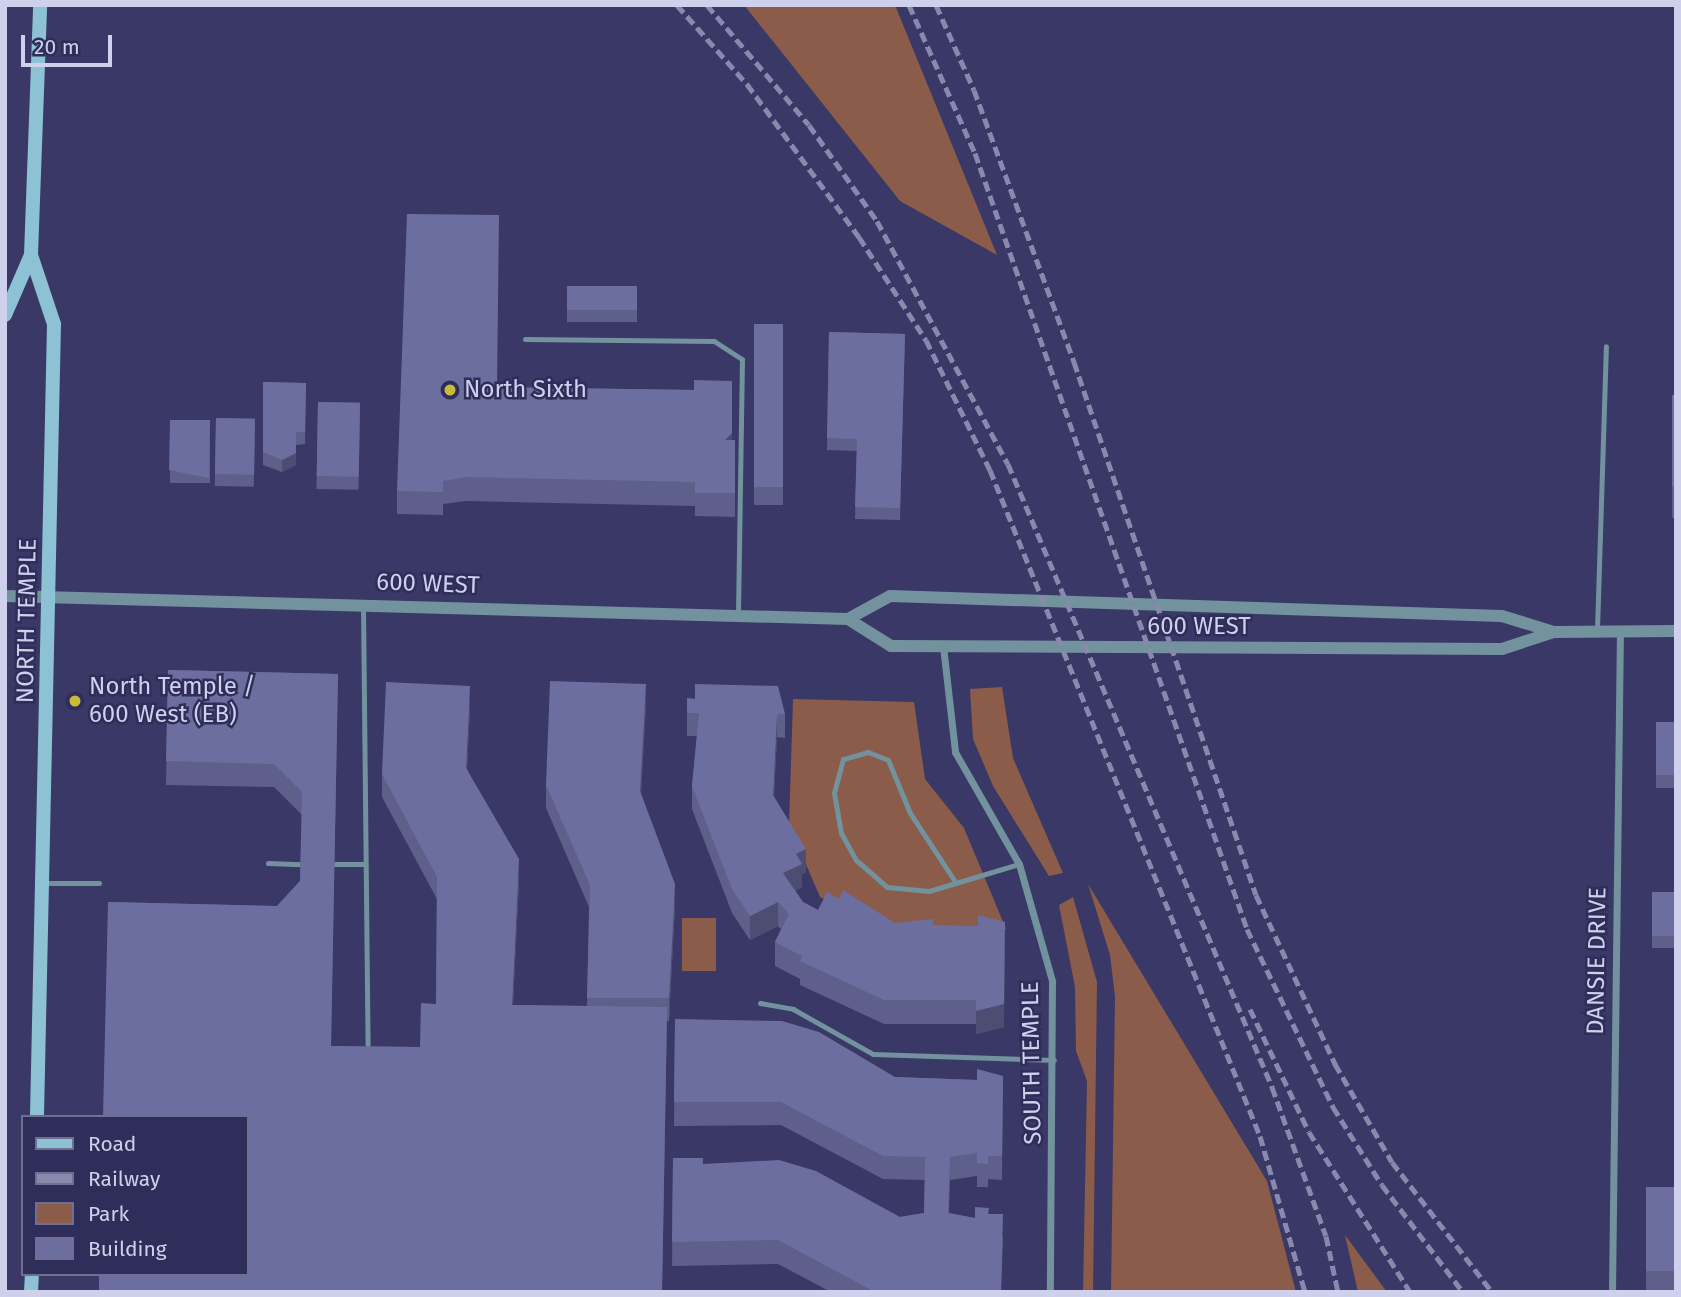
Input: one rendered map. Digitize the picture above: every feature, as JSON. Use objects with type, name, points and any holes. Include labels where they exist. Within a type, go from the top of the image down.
[{"type":"main road","name":"NORTH TEMPLE","points":[[37,1115],[45,883],[54,324],[31,255],[40,5]]},
{"type":"main road","name":"NORTH TEMPLE","points":[[5,315],[31,255]]},
{"type":"street","name":"600 WEST","points":[[5,596],[363,603],[848,619],[890,596],[1502,616],[1554,632]]},
{"type":"street","name":"600 WEST","points":[[848,619],[891,646],[1502,649],[1554,632],[1676,631]]},
{"type":"street","name":"DANSIE DRIVE","points":[[1612,1292],[1620,631]]},
{"type":"street","name":"SOUTH TEMPLE","points":[[943,646],[955,752],[1019,864],[1047,951],[1054,1060],[1050,1292]]},
{"type":"lane","points":[[525,339],[714,341],[742,359],[738,616]]},
{"type":"lane","points":[[1597,630],[1606,346]]},
{"type":"lane","points":[[363,603],[368,1069]]},
{"type":"lane","points":[[956,883],[910,813],[888,761],[868,752],[844,759],[834,793],[841,833],[856,860],[887,887],[929,891],[956,883],[1019,864]]},
{"type":"lane","points":[[268,863],[301,864]]},
{"type":"lane","points":[[335,864],[365,864]]},
{"type":"lane","points":[[45,883],[99,883]]},
{"type":"lane","points":[[760,1003],[793,1009],[873,1054],[1054,1060]]},
{"type":"green space","points":[[744,5],[895,5],[997,255],[900,201]]},
{"type":"green space","points":[[1002,687],[1013,758],[1063,873],[1049,876],[993,786],[973,739],[970,689]]},
{"type":"green space","points":[[793,699],[914,702],[925,779],[964,828],[1006,929],[901,938],[820,897],[789,825]]},
{"type":"green space","points":[[1088,884],[1267,1181],[1296,1292],[1111,1292],[1115,997],[1110,955]]},
{"type":"green space","points":[[1073,897],[1097,982],[1093,1292],[1083,1292],[1087,1081],[1076,1051],[1075,987],[1059,905]]},
{"type":"green space","points":[[682,918],[716,918],[716,971],[682,971]]},
{"type":"green space","points":[[1345,1235],[1387,1292],[1358,1292]]},
{"type":"building","name":"North Sixth","points":[[407,214],[499,215],[497,387],[694,390],[694,380],[732,381],[732,433],[725,440],[735,440],[735,493],[695,493],[695,482],[466,477],[443,481],[443,492],[397,491]]},
{"type":"building","points":[[567,286],[637,286],[637,310],[567,310]]},
{"type":"building","points":[[754,324],[783,324],[783,487],[754,487]]},
{"type":"building","points":[[829,332],[905,334],[900,508],[855,507],[857,439],[827,438]]},
{"type":"building","points":[[263,382],[306,383],[305,432],[296,432],[296,453],[282,460],[263,452]]},
{"type":"building","points":[[1672,395],[1676,395],[1676,486],[1672,486]]},
{"type":"building","points":[[318,402],[360,403],[359,477],[317,476]]},
{"type":"building","points":[[216,418],[255,419],[254,475],[215,474]]},
{"type":"building","points":[[170,420],[210,420],[209,478],[169,470]]},
{"type":"building","points":[[168,670],[338,674],[331,1046],[420,1047],[421,1003],[436,1004],[437,877],[382,774],[386,682],[470,686],[466,768],[519,859],[512,1005],[667,1007],[662,1292],[99,1292],[99,1276],[248,1276],[248,1115],[103,1115],[108,902],[277,906],[300,881],[302,792],[274,764],[166,761]]},
{"type":"building","points":[[550,681],[646,684],[640,791],[675,884],[669,998],[587,998],[590,885],[546,785]]},
{"type":"building","points":[[695,684],[778,686],[785,714],[777,714],[773,795],[806,849],[796,854],[802,864],[783,873],[803,902],[818,910],[827,892],[839,899],[843,890],[895,923],[933,919],[933,925],[978,926],[978,915],[1005,922],[1004,1004],[976,1011],[976,1000],[884,1000],[800,961],[802,956],[775,942],[789,914],[778,902],[750,916],[732,889],[692,786],[699,713],[687,713],[687,698],[695,699]]},
{"type":"building","points":[[1656,722],[1676,722],[1676,775],[1656,775]]},
{"type":"building","points":[[1652,892],[1676,892],[1676,936],[1652,936]]},
{"type":"building","points":[[675,1019],[782,1021],[819,1032],[895,1077],[977,1080],[977,1069],[1003,1076],[1002,1156],[988,1156],[988,1164],[977,1163],[977,1153],[950,1157],[948,1213],[975,1218],[975,1207],[989,1208],[988,1214],[1003,1214],[1001,1292],[875,1292],[778,1240],[672,1242],[673,1158],[703,1158],[703,1164],[779,1160],[816,1171],[900,1217],[924,1213],[925,1157],[883,1156],[781,1102],[674,1102]]},
{"type":"building","points":[[1646,1187],[1676,1187],[1676,1271],[1646,1271]]},
{"type":"railway","points":[[677,5],[747,84],[859,237],[926,340],[990,470],[1260,1136],[1305,1292]]},
{"type":"railway","points":[[707,5],[809,125],[877,221],[1008,464],[1272,1087],[1326,1236],[1338,1292]]},
{"type":"railway","points":[[909,5],[975,153],[1247,929],[1333,1107],[1382,1185],[1463,1292]]},
{"type":"railway","points":[[936,5],[974,90],[1074,362],[1256,895],[1335,1064],[1392,1162],[1492,1292]]},
{"type":"railway","points":[[1250,1009],[1309,1132],[1410,1292]]},
{"type":"place","name":"North Sixth","points":[[450,390]]},
{"type":"place","name":"North Temple / 600 West (EB)","points":[[75,701]]}]
